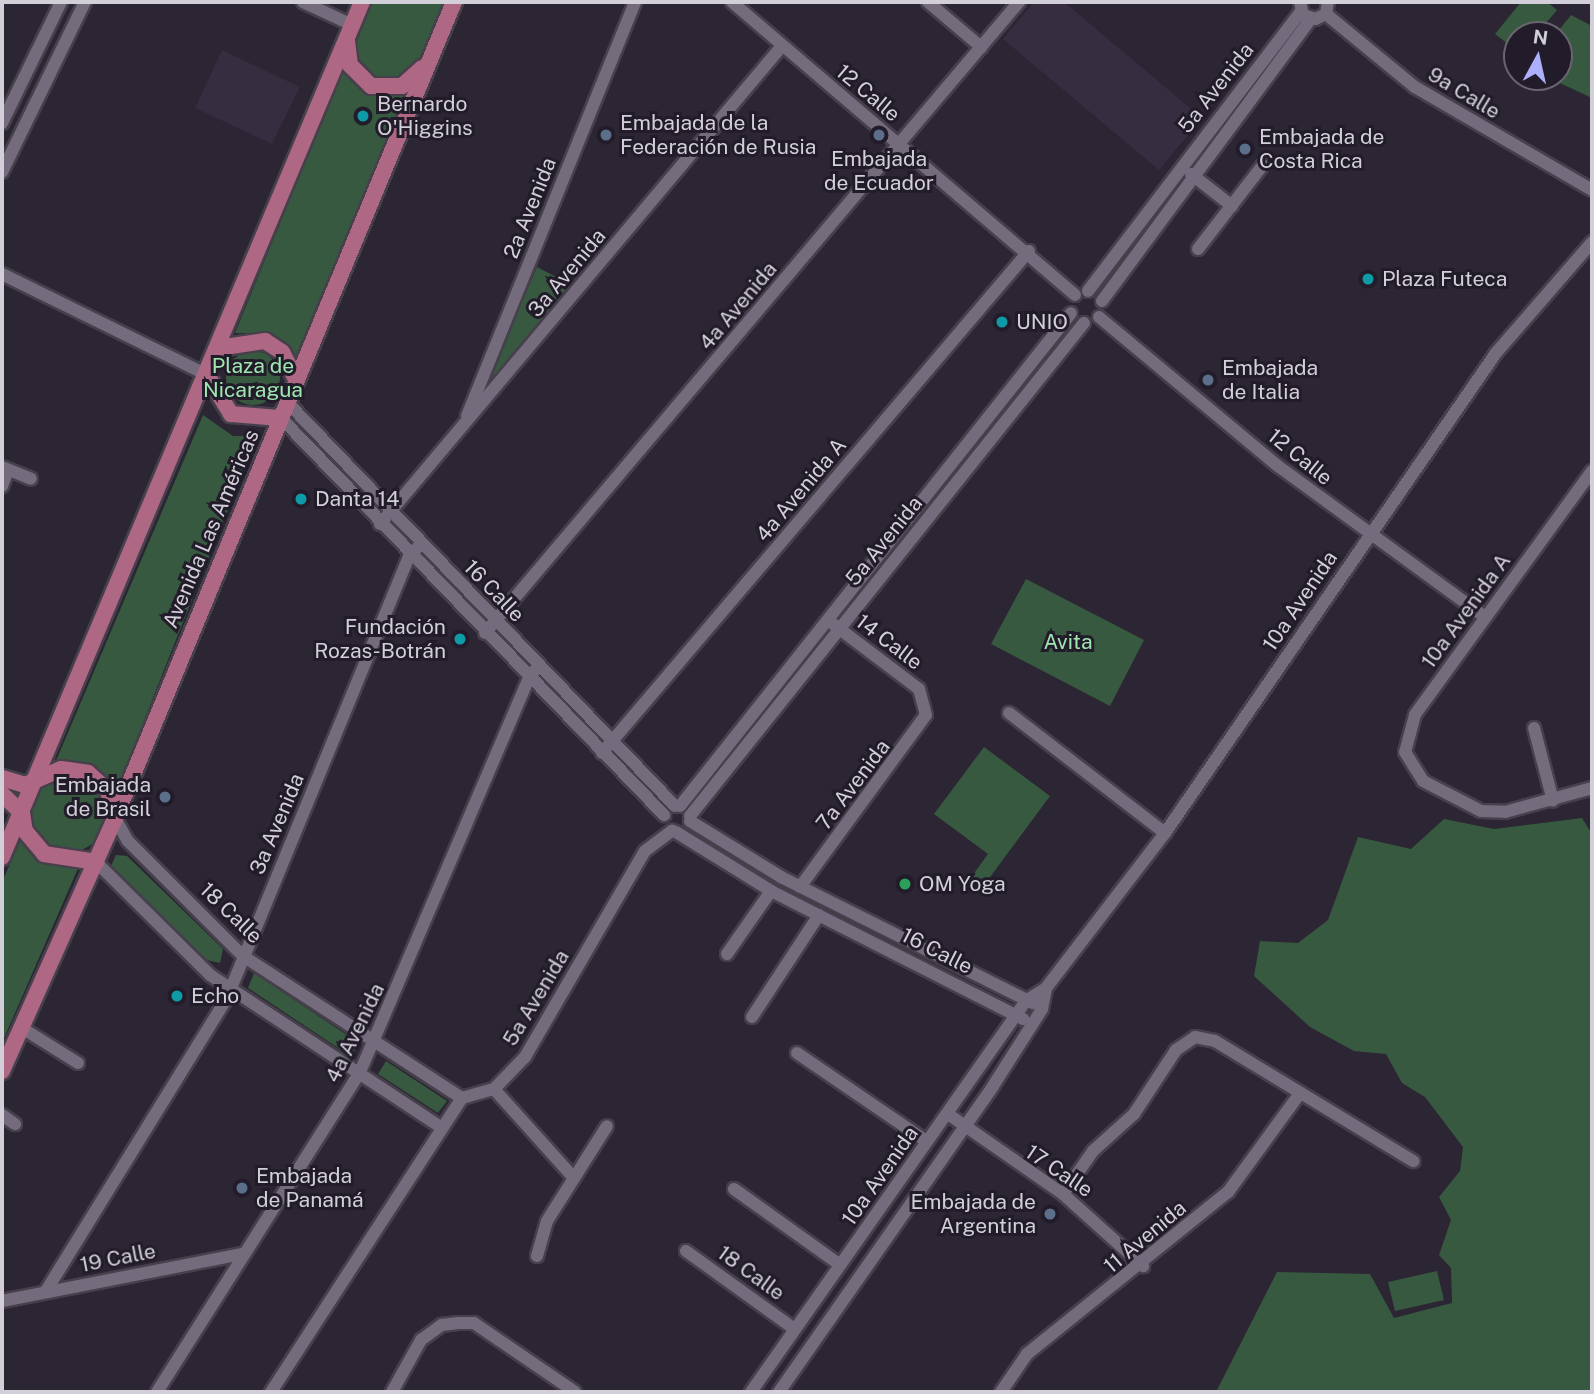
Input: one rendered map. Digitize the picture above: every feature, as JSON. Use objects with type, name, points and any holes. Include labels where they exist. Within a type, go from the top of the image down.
[{"type":"main road","points":[[2,857],[362,2]]},
{"type":"main road","name":"Avenida Las Américas","points":[[2,1071],[115,818],[454,2]]},
{"type":"main road","points":[[350,30],[350,65],[371,86],[402,86],[429,61]]},
{"type":"main road","points":[[218,348],[265,341],[282,352],[296,379]]},
{"type":"main road","points":[[207,375],[232,414],[281,418]]},
{"type":"main road","name":"18 Calle","points":[[2,778],[14,785],[36,781],[61,769],[88,773],[108,791],[115,818]]},
{"type":"main road","points":[[2,794],[22,813],[25,831],[44,854],[96,862]]},
{"type":"street","points":[[2,123],[61,2]]},
{"type":"street","points":[[2,172],[85,2]]},
{"type":"street","points":[[303,2],[350,30]]},
{"type":"street","name":"2a Avenida","points":[[462,429],[635,2]]},
{"type":"street","name":"12 Calle","points":[[732,2],[899,145],[1029,251],[1075,295]]},
{"type":"street","points":[[928,2],[981,47]]},
{"type":"street","name":"4a Avenida","points":[[485,633],[1019,2]]},
{"type":"street","points":[[1304,10],[1327,8]]},
{"type":"street","name":"9a Calle","points":[[1327,8],[1415,87],[1592,190]]},
{"type":"street","name":"5a Avenida","points":[[1102,301],[1304,10]]},
{"type":"street","name":"5a Avenida","points":[[1088,290],[1304,10]]},
{"type":"street","name":"3a Avenida","points":[[380,524],[782,46]]},
{"type":"street","points":[[1198,249],[1263,165]]},
{"type":"street","points":[[1191,174],[1232,206]]},
{"type":"street","name":"10a Avenida","points":[[751,1392],[793,1328],[1027,1000],[1046,988],[1165,833],[1496,353],[1592,242]]},
{"type":"street","name":"4a Avenida A","points":[[602,753],[1029,251]]},
{"type":"street","points":[[2,274],[207,375]]},
{"type":"street","points":[[1088,290],[1102,301],[1100,317],[1084,323],[1071,313],[1075,295],[1088,290]]},
{"type":"street","name":"5a Avenida","points":[[462,1098],[494,1088],[525,1057],[652,845],[669,826],[678,806],[824,618],[1071,313]]},
{"type":"street","name":"12 Calle","points":[[1100,317],[1369,536],[1485,617]]},
{"type":"street","name":"5a Avenida","points":[[669,826],[690,819],[839,628],[1084,323]]},
{"type":"street","name":"16 Calle","points":[[287,402],[611,741],[690,819],[800,887],[1042,1009]]},
{"type":"street","name":"16 Calle","points":[[281,418],[669,826],[771,891],[1033,1024]]},
{"type":"street","points":[[2,486],[5,468],[31,479]]},
{"type":"street","name":"10a Avenida A","points":[[1553,801],[1481,811],[1423,781],[1411,770],[1406,736],[1485,617],[1590,478]]},
{"type":"street","name":"3a Avenida","points":[[46,1292],[231,989],[410,556],[421,544]]},
{"type":"street","name":"14 Calle","points":[[824,618],[919,689],[924,702]]},
{"type":"street","name":"4a Avenida","points":[[157,1392],[242,1254],[360,1072],[375,1043],[529,677],[539,666]]},
{"type":"street","name":"7a Avenida","points":[[800,887],[919,729],[924,702]]},
{"type":"street","points":[[1009,713],[1165,833]]},
{"type":"street","points":[[1534,728],[1553,801],[1592,788]]},
{"type":"street","name":"18 Calle","points":[[115,818],[128,841],[243,956],[462,1098]]},
{"type":"street","points":[[96,862],[231,989],[442,1128]]},
{"type":"street","points":[[727,954],[771,891]]},
{"type":"street","points":[[752,1017],[818,915]]},
{"type":"street","points":[[1003,988],[1030,989],[1059,971]]},
{"type":"street","name":"10a Avenida","points":[[779,1392],[1033,1024],[1042,1009],[1046,988]]},
{"type":"street","points":[[22,1028],[78,1063]]},
{"type":"street","points":[[1063,1194],[1093,1152],[1134,1114],[1176,1050],[1195,1037],[1215,1041],[1297,1096],[1413,1161]]},
{"type":"street","points":[[797,1053],[926,1142]]},
{"type":"street","points":[[494,1088],[573,1177]]},
{"type":"street","name":"11 Avenida","points":[[1001,1392],[1027,1354],[1143,1266],[1228,1192],[1297,1096]]},
{"type":"street","points":[[271,1392],[462,1098]]},
{"type":"street","name":"17 Calle","points":[[948,1114],[1063,1194],[1143,1266]]},
{"type":"street","points":[[2,1115],[15,1124]]},
{"type":"street","points":[[537,1256],[547,1221],[607,1126]]},
{"type":"street","points":[[734,1189],[840,1265]]},
{"type":"street","name":"18 Calle","points":[[686,1251],[793,1328]]},
{"type":"street","name":"19 Calle","points":[[2,1301],[242,1254]]},
{"type":"street","points":[[806,1311],[827,1326]]},
{"type":"street","points":[[393,1392],[431,1331],[474,1323],[575,1392]]},
{"type":"shaded area","points":[[1034,2],[1064,2],[1202,118],[1159,170],[1003,39]]},
{"type":"shaded area","points":[[222,50],[300,87],[272,144],[195,108]]},
{"type":"green space","points":[[373,2],[443,2],[413,75],[400,83],[373,83],[351,55]]},
{"type":"green space","points":[[1521,2],[1547,2],[1557,10],[1548,21],[1506,21]]},
{"type":"green space","points":[[1571,15],[1592,26],[1592,98],[1573,89],[1573,21],[1566,21]]},
{"type":"green space","points":[[1503,24],[1503,40],[1495,34]]},
{"type":"green space","points":[[344,67],[357,79],[408,87],[296,362],[269,334],[235,333]]},
{"type":"green space","points":[[537,267],[570,284],[481,397]]},
{"type":"green space","name":"Plaza de Nicaragua","points":[[253,351],[272,359],[280,378],[272,397],[253,405],[234,397],[226,378],[234,359]]},
{"type":"green space","points":[[203,415],[233,436],[257,436],[116,791],[91,766],[55,763]]},
{"type":"green space","name":"Avita","points":[[1026,579],[1144,640],[1110,706],[991,644]]},
{"type":"green space","points":[[984,747],[1050,796],[982,888],[970,879],[988,854],[934,814]]},
{"type":"green space","points":[[62,776],[76,776],[90,782],[101,793],[107,814],[104,829],[96,841],[76,852],[62,852],[48,846],[37,835],[31,821],[31,807],[37,793],[48,782]]},
{"type":"green space","points":[[1582,818],[1592,834],[1592,1392],[1216,1392],[1277,1272],[1370,1274],[1394,1318],[1452,1303],[1451,1268],[1439,1255],[1451,1220],[1439,1197],[1460,1171],[1463,1147],[1425,1097],[1402,1083],[1386,1054],[1354,1051],[1310,1027],[1254,976],[1260,941],[1298,943],[1328,920],[1358,837],[1411,849],[1444,819],[1494,829]]},
{"type":"green space","points":[[21,839],[50,864],[79,866],[2,1043],[2,882]]},
{"type":"green space","points":[[116,855],[127,856],[223,949],[220,963],[207,960],[111,866]]},
{"type":"green space","points":[[254,973],[356,1041],[355,1050],[347,1054],[248,988]]},
{"type":"green space","points":[[386,1061],[447,1101],[438,1113],[378,1074]]},
{"type":"green space","points":[[1437,1271],[1444,1300],[1395,1311],[1388,1282]]},
{"type":"place","name":"Bernardo O'Higgins","points":[[363,116]]},
{"type":"place","name":"Embajada de la Federación de Rusia","points":[[606,135]]},
{"type":"place","name":"Embajada de Ecuador","points":[[879,135]]},
{"type":"place","name":"Embajada de Costa Rica","points":[[1245,149]]},
{"type":"place","name":"Plaza Futeca","points":[[1368,279]]},
{"type":"place","name":"UNIO","points":[[1002,322]]},
{"type":"place","name":"Embajada de Italia","points":[[1208,380]]},
{"type":"place","name":"Danta 14","points":[[301,499]]},
{"type":"place","name":"Fundación Rozas-Botrán","points":[[460,639]]},
{"type":"place","name":"Embajada de Brasil","points":[[165,797]]},
{"type":"place","name":"OM Yoga","points":[[905,884]]},
{"type":"place","name":"Echo","points":[[177,996]]},
{"type":"place","name":"Embajada de Panamá","points":[[242,1188]]},
{"type":"place","name":"Embajada de Argentina","points":[[1050,1214]]}]
